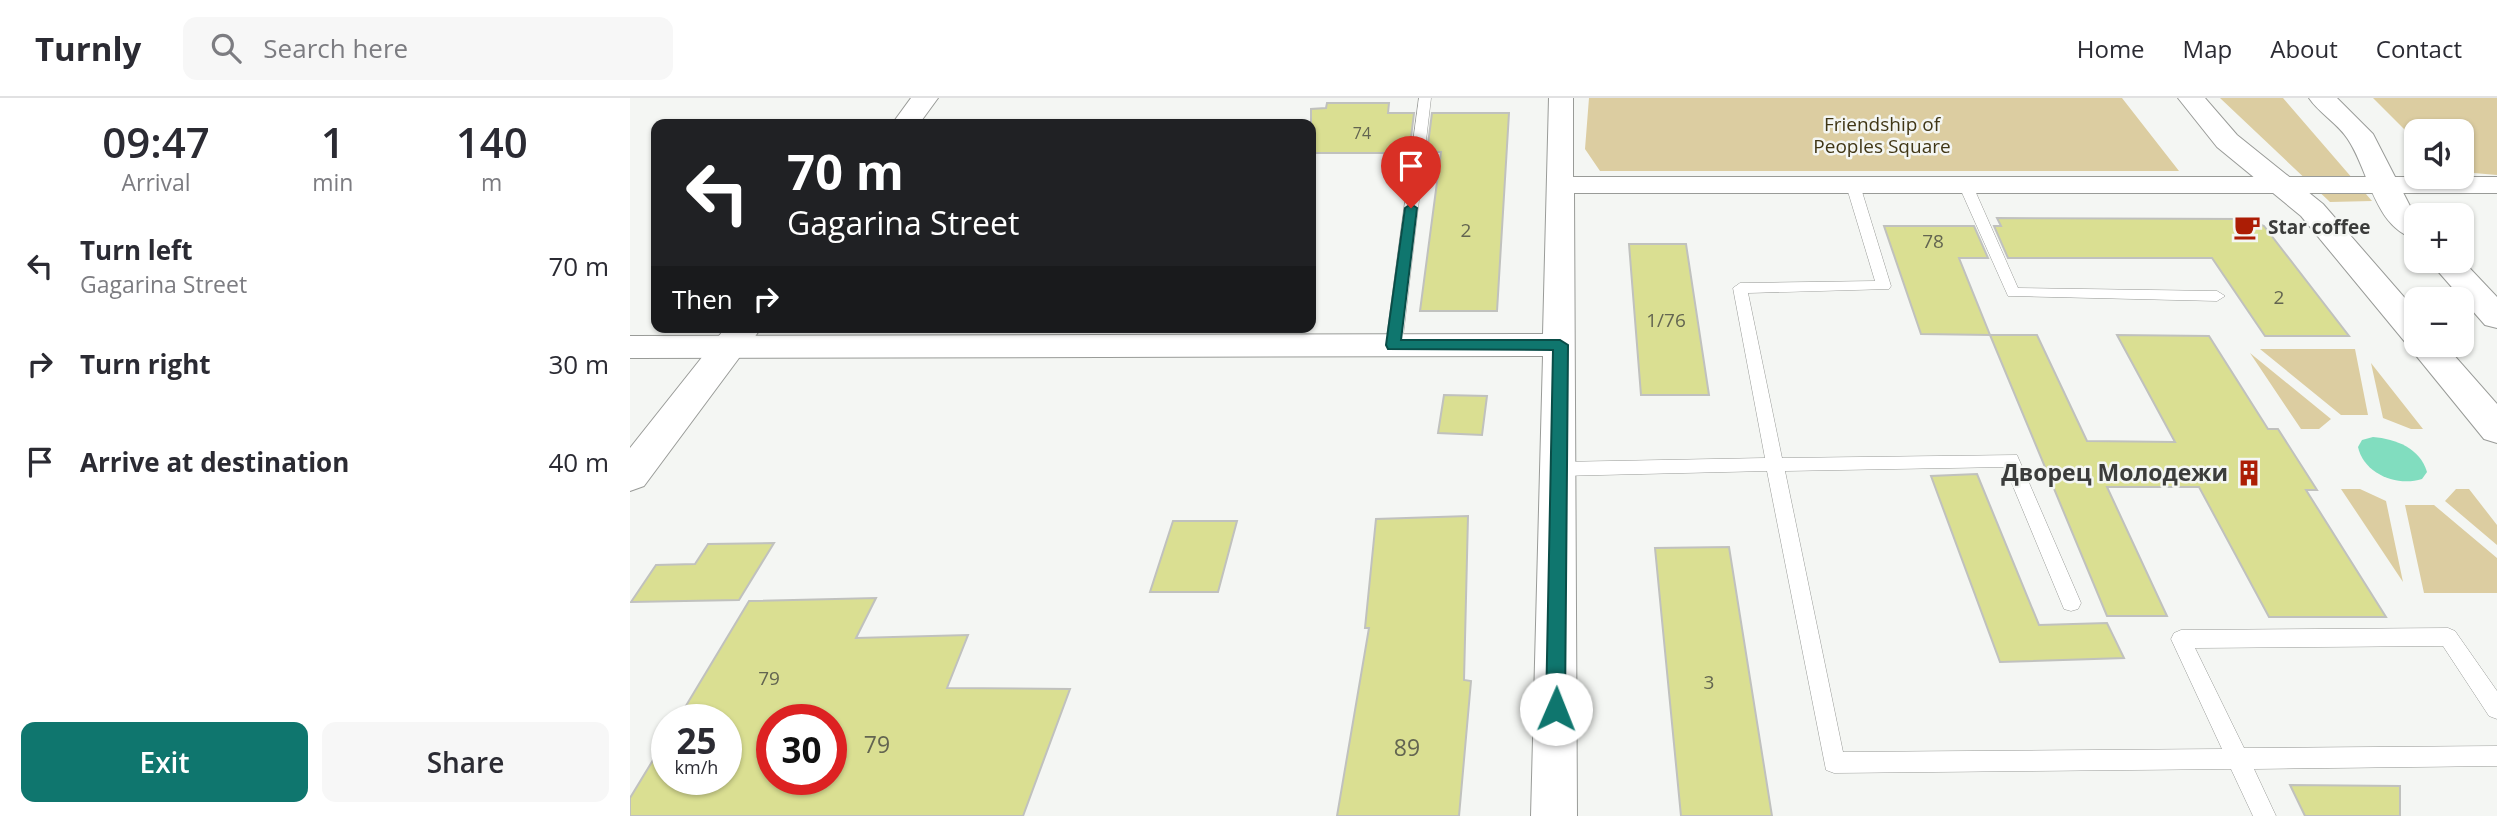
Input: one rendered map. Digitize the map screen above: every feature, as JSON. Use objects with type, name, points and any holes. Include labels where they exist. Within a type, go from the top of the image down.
[{"type":"main road","points":[[909,119],[925,98]]},
{"type":"main road","points":[[2175,98],[2312,210],[2404,319]]},
{"type":"main road","points":[[2190,98],[2227,141]]},
{"type":"main road","points":[[2325,100],[2359,134],[2404,216]]},
{"type":"main road","points":[[2456,273],[2497,317]]},
{"type":"main road","points":[[630,476],[738,337]]},
{"type":"main road","points":[[2436,357],[2497,429]]},
{"type":"street","points":[[1554,816],[1561,98]]},
{"type":"street","points":[[1562,185],[2497,185]]},
{"type":"street","points":[[630,346],[738,337],[1560,345]]},
{"type":"lane","points":[[1394,345],[1425,98]]},
{"type":"lane","points":[[1853,185],[1884,286],[1740,288],[1834,763],[2239,761],[2497,756]]},
{"type":"lane","points":[[1966,186],[2013,293],[2217,296]]},
{"type":"lane","points":[[1559,469],[2011,460],[2071,603]]},
{"type":"lane","points":[[2265,816],[2181,639],[2448,637],[2497,709]]},
{"type":"green space","name":"Friendship of Peoples Square","points":[[1589,98],[2122,98],[2179,171],[1600,171],[1585,149]]},
{"type":"green space","points":[[2220,98],[2283,98],[2372,201],[2330,202]]},
{"type":"green space","points":[[2373,98],[2497,98],[2497,175],[2474,173],[2474,119],[2404,119],[2404,129]]},
{"type":"green space","points":[[2260,349],[2355,349],[2368,415],[2341,415]]},
{"type":"green space","points":[[2250,353],[2331,419],[2319,429],[2301,429]]},
{"type":"green space","points":[[2371,363],[2423,429],[2411,429],[2383,418]]},
{"type":"green space","points":[[2341,489],[2360,489],[2386,501],[2403,582]]},
{"type":"green space","points":[[2456,489],[2469,489],[2497,525],[2497,545],[2445,501]]},
{"type":"green space","points":[[2405,505],[2434,505],[2497,558],[2497,593],[2424,593]]},
{"type":"shaded area","points":[[2373,437],[2390,440],[2413,451],[2427,472],[2422,479],[2392,480],[2367,465],[2358,447],[2362,440]]},
{"type":"building","points":[[1327,103],[1389,103],[1388,113],[1414,113],[1409,153],[1316,153],[1316,119],[1311,119],[1311,109],[1326,108]]},
{"type":"building","points":[[1432,113],[1509,113],[1497,311],[1420,311],[1441,152],[1427,152]]},
{"type":"building","points":[[1997,218],[2248,219],[2264,226],[2349,336],[2265,336],[2212,258],[2008,258],[1994,226],[2001,226]]},
{"type":"building","points":[[1884,226],[1974,226],[1988,258],[1959,258],[1990,335],[1921,334]]},
{"type":"building","points":[[1629,244],[1686,244],[1709,395],[1641,395]]},
{"type":"building","name":"Дворец Молодежи","points":[[1990,335],[2037,335],[2087,441],[2175,442],[2117,335],[2209,336],[2268,429],[2278,429],[2317,490],[2306,490],[2386,617],[2269,617],[2199,487],[2107,487],[2167,616],[2107,616]]},
{"type":"building","points":[[1444,395],[1487,396],[1482,435],[1438,433]]},
{"type":"building","points":[[1977,474],[2039,625],[2107,623],[2124,658],[2000,662],[1931,476]]},
{"type":"building","points":[[1468,516],[1464,680],[1471,681],[1459,816],[1337,816],[1369,628],[1365,628],[1376,519]]},
{"type":"building","points":[[1173,521],[1237,521],[1218,592],[1150,592]]},
{"type":"building","points":[[774,543],[739,600],[631,602],[656,565],[695,564],[708,544]]},
{"type":"building","points":[[1729,547],[1772,816],[1681,816],[1655,548]]},
{"type":"building","points":[[876,598],[856,638],[968,635],[947,688],[1070,689],[1023,816],[630,816],[630,798],[651,763],[651,795],[742,795],[742,704],[687,704],[749,601]]},
{"type":"building","points":[[2290,785],[2400,786],[2400,816],[2305,816]]},
{"type":"place","name":"Star coffee","points":[[2247,227]]},
{"type":"place","name":"Дворец Молодежи","points":[[2249,473]]},
{"type":"route","points":[[1411,208],[1394,345],[1560,345],[1556,709]]}]
